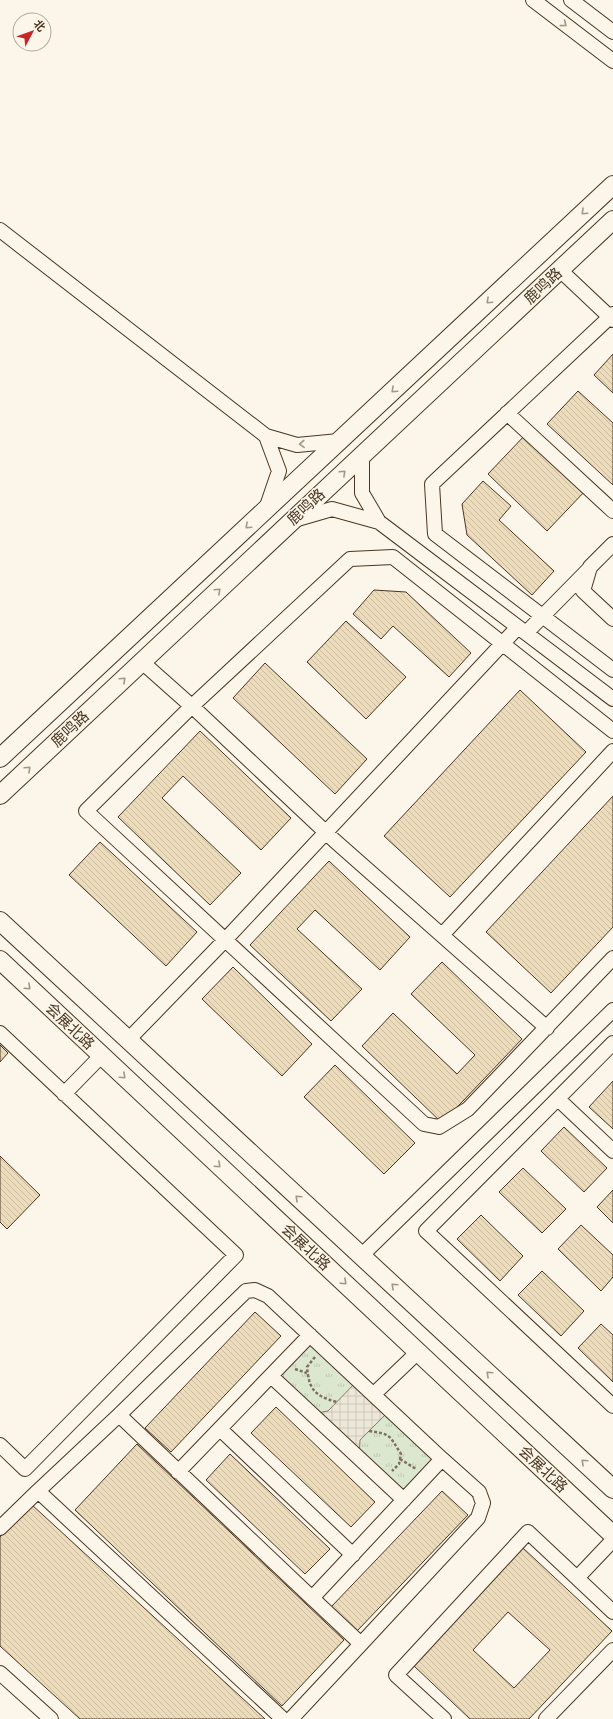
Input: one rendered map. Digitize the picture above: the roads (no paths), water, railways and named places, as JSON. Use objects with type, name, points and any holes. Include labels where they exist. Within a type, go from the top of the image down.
[{"type":"main road","name":"鹿鸣路","points":[[0,758],[613,186]]},
{"type":"main road","name":"鹿鸣路","points":[[0,795],[613,220]]},
{"type":"main road","name":"会展北路","points":[[0,921],[613,1489]]},
{"type":"main road","name":"会展北路","points":[[0,960],[613,1535]]},
{"type":"street","points":[[533,0],[613,61]]},
{"type":"street","points":[[571,0],[613,32]]},
{"type":"street","points":[[0,230],[266,436],[297,445],[339,441]]},
{"type":"street","points":[[560,270],[612,317],[432,484],[435,534],[613,670]]},
{"type":"street","points":[[508,413],[613,511]]},
{"type":"street","points":[[266,436],[279,471],[266,509]]},
{"type":"street","points":[[362,455],[362,494],[379,522]]},
{"type":"street","points":[[292,521],[332,509],[379,522],[613,699]]},
{"type":"street","points":[[128,1040],[225,940],[502,644],[543,617],[613,544]]},
{"type":"street","points":[[613,731],[392,557],[350,559],[192,706],[86,811],[424,1124],[440,1127],[468,1109],[613,958]]},
{"type":"street","points":[[590,568],[583,591],[613,619]]},
{"type":"street","points":[[142,662],[192,706],[326,832],[547,1028]]},
{"type":"street","points":[[442,935],[613,751]]},
{"type":"street","points":[[361,1256],[613,1010]]},
{"type":"street","points":[[0,1033],[236,1255],[25,1469],[0,1445]]},
{"type":"street","points":[[613,1043],[426,1231],[613,1406]]},
{"type":"street","points":[[64,1094],[102,1055]]},
{"type":"street","points":[[558,1099],[613,1151]]},
{"type":"street","points":[[0,1528],[246,1292],[255,1290],[268,1296],[479,1492],[483,1503],[478,1518],[291,1719]]},
{"type":"street","points":[[178,1472],[310,1335]]},
{"type":"street","points":[[374,1394],[418,1352]]},
{"type":"street","points":[[270,1376],[404,1500]]},
{"type":"street","points":[[119,1415],[361,1644]]},
{"type":"street","points":[[220,1429],[353,1555]]},
{"type":"street","points":[[312,1598],[442,1459]]},
{"type":"street","points":[[38,1491],[283,1719]]},
{"type":"street","points":[[444,1719],[396,1675],[528,1532],[613,1612]]},
{"type":"street","points":[[577,1578],[613,1540]]},
{"type":"street","points":[[546,1719],[613,1650]]},
{"type":"street","points":[[0,1673],[51,1719]]}]
